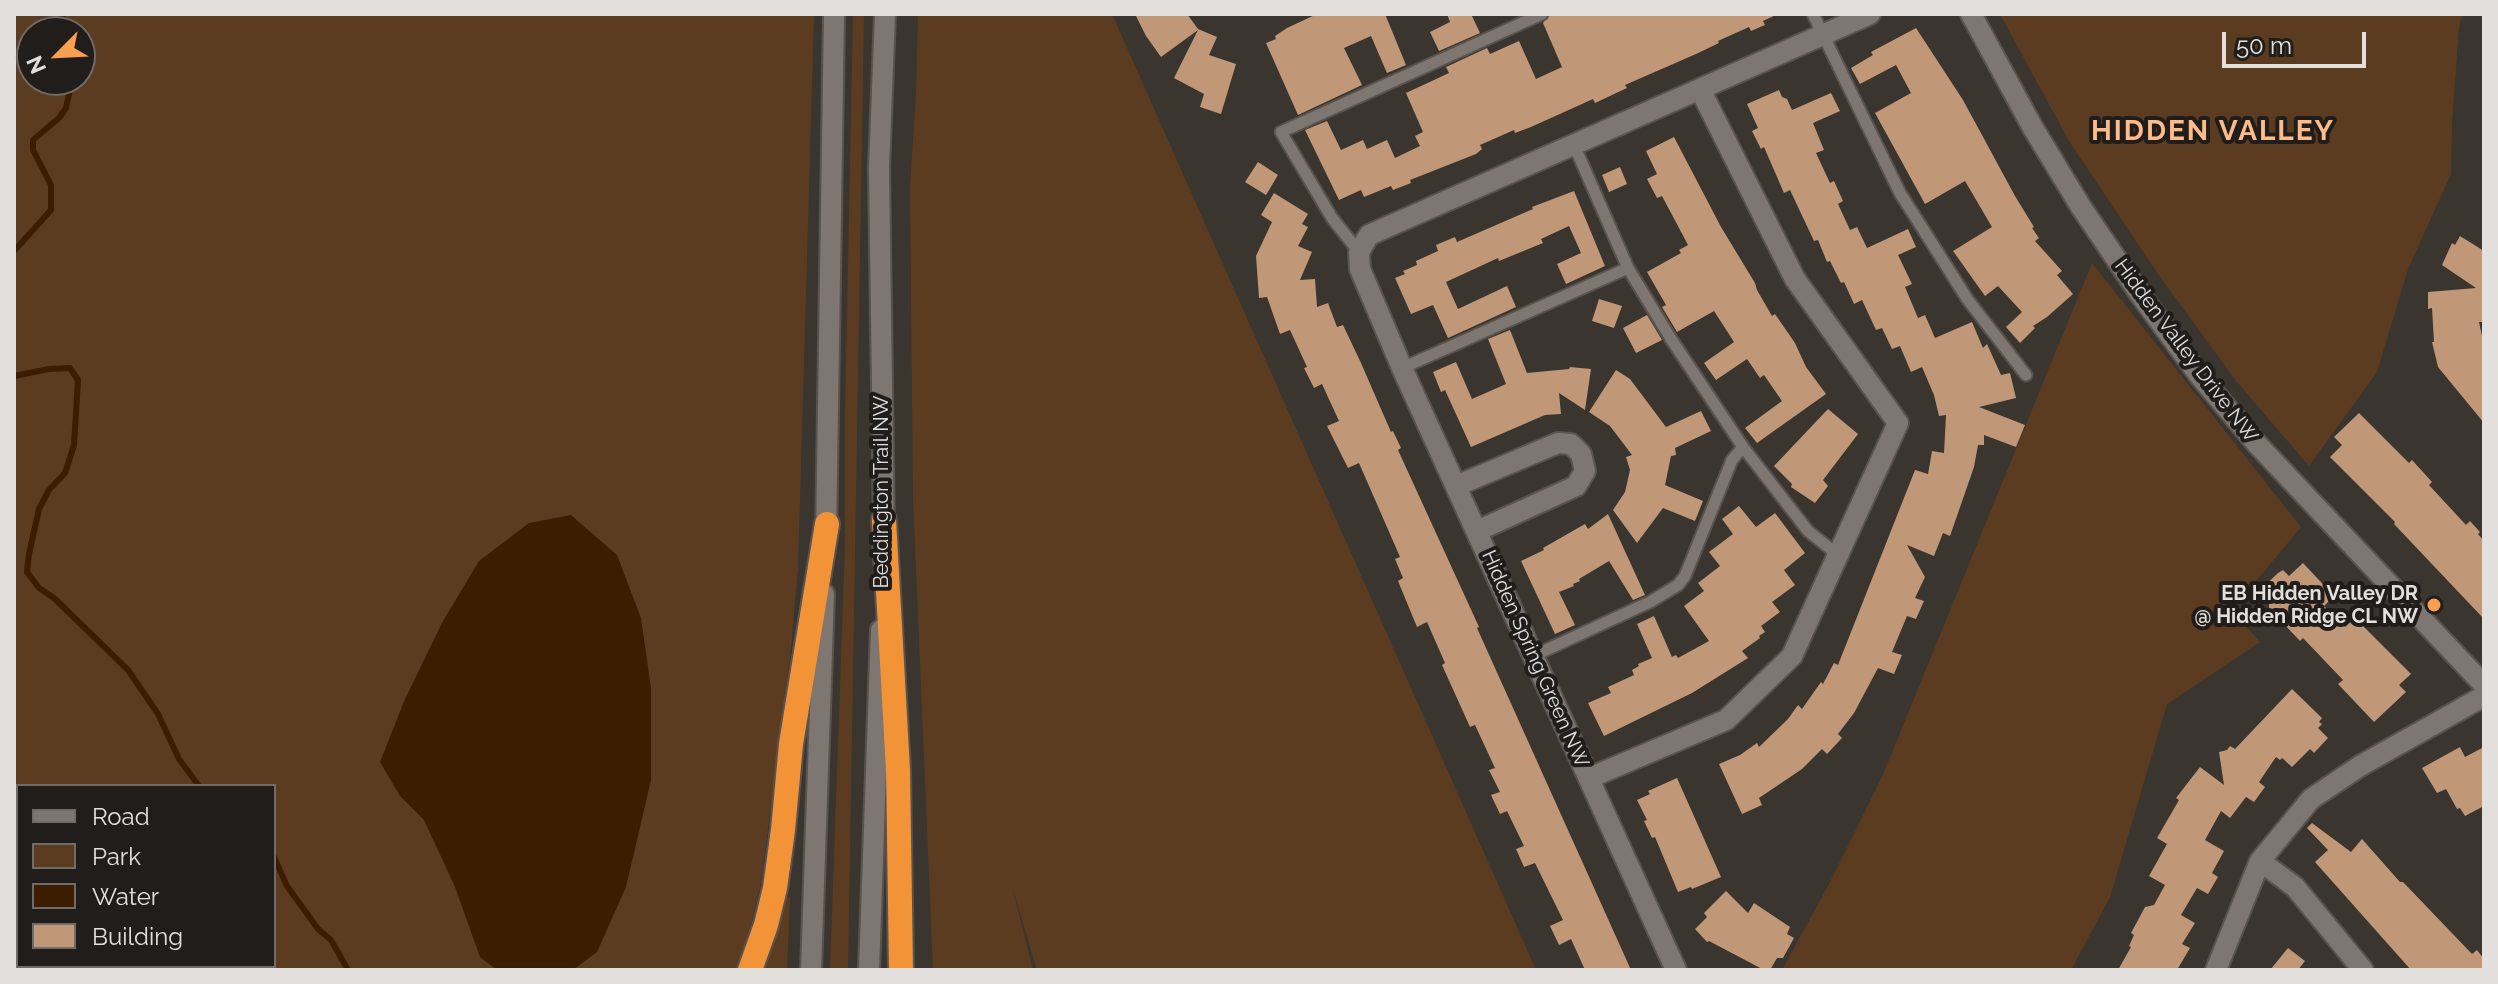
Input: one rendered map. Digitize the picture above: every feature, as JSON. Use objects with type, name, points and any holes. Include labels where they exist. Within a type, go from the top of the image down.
[{"type":"highway","points":[[884,520],[898,770],[901,970]]},
{"type":"highway","points":[[750,970],[775,888],[791,744],[827,524]]},
{"type":"street","points":[[811,970],[827,524],[834,14]]},
{"type":"street","name":"Beddington Trail NW","points":[[869,970],[884,520],[879,168],[885,14]]},
{"type":"street","points":[[1359,252],[1369,235],[1870,14]]},
{"type":"street","name":"Hidden Valley Drive NW","points":[[1971,14],[2033,128],[2081,207],[2199,375],[2257,444],[2484,685]]},
{"type":"street","name":"Hidden Spring Green NW","points":[[1359,252],[1360,269],[1402,368],[1589,778],[1726,720],[1792,656],[1898,423],[1795,279],[1700,89]]},
{"type":"street","points":[[1456,486],[1558,443],[1571,444],[1581,454],[1585,471],[1576,486],[1477,531]]},
{"type":"street","points":[[2216,970],[2260,861],[2311,799],[2360,766],[2484,696]]},
{"type":"street","points":[[1589,778],[1676,970]]},
{"type":"street","points":[[2260,861],[2295,887],[2363,970]]},
{"type":"lane","points":[[1359,252],[1332,218],[1281,132],[1542,14]]},
{"type":"lane","points":[[1813,14],[1900,193],[1968,300],[2026,375]]},
{"type":"lane","points":[[1574,145],[1628,268],[1671,339],[1743,447],[1808,531],[1838,555]]},
{"type":"lane","points":[[1402,368],[1628,268]]},
{"type":"lane","points":[[1533,656],[1650,602],[1678,585],[1685,576],[1732,460],[1743,447]]},
{"type":"green space","points":[[14,14],[814,14],[798,569],[790,658],[761,883],[749,934],[736,970],[14,970]]},
{"type":"green space","points":[[853,14],[864,14],[848,970],[830,970],[845,546]]},
{"type":"green space","points":[[918,14],[1112,14],[1536,970],[1037,970],[1012,886],[1033,970],[933,970],[913,497],[910,186]]},
{"type":"green space","points":[[2000,14],[2463,14],[2459,26],[2451,174],[2408,269],[2377,372],[2309,466],[2237,382],[2158,274],[2069,141]]},
{"type":"green space","points":[[2092,263],[2301,527],[2232,610],[2260,642],[2167,704],[2110,897],[2071,970],[1782,970],[1882,777]]},
{"type":"green space","points":[[790,897],[787,970],[761,970],[780,899]]},
{"type":"water","points":[[571,515],[617,555],[641,618],[651,688],[651,780],[626,887],[597,952],[573,970],[497,970],[480,957],[455,887],[424,820],[400,796],[380,762],[405,699],[443,621],[479,561],[529,523]]},
{"type":"building","points":[[1135,14],[1187,14],[1198,29],[1217,37],[1209,55],[1236,64],[1221,114],[1200,107],[1204,94],[1174,78],[1198,30],[1161,57]]},
{"type":"building","points":[[1317,14],[1385,14],[1406,65],[1387,73],[1371,36],[1344,48],[1362,85],[1298,115],[1266,43],[1276,39],[1275,36],[1287,28]]},
{"type":"building","points":[[1447,14],[1471,14],[1480,33],[1439,51],[1430,32],[1450,22]]},
{"type":"building","points":[[1550,14],[1778,14],[1763,21],[1765,25],[1751,31],[1749,27],[1718,41],[1625,85],[1627,88],[1595,103],[1593,99],[1531,127],[1515,133],[1514,130],[1480,145],[1482,149],[1476,154],[1410,180],[1411,183],[1393,190],[1391,186],[1364,197],[1361,190],[1339,200],[1305,130],[1327,121],[1341,150],[1363,140],[1367,149],[1387,140],[1395,158],[1420,146],[1415,136],[1423,132],[1406,93],[1449,73],[1446,67],[1487,48],[1490,54],[1519,41],[1536,79],[1562,67],[1543,23]]},
{"type":"building","points":[[1916,28],[1963,100],[2034,227],[2039,238],[2035,241],[2062,271],[2057,275],[2073,294],[2033,326],[2035,328],[2020,343],[2006,327],[2022,312],[1998,286],[1985,296],[1953,251],[1992,227],[1965,181],[1925,204],[1875,113],[1911,93],[1896,65],[1860,84],[1851,68],[1873,55],[1871,52]]},
{"type":"building","points":[[1779,90],[1792,110],[1831,93],[1840,111],[1813,123],[1824,150],[1816,153],[1830,183],[1834,181],[1843,201],[1838,204],[1850,230],[1857,227],[1867,248],[1908,229],[1916,247],[1898,255],[1912,284],[1905,287],[1918,318],[1925,315],[1935,338],[1972,322],[1983,348],[1987,344],[2001,375],[2010,373],[2016,398],[1979,407],[2025,425],[2016,447],[1984,435],[1984,445],[1978,445],[1974,467],[1950,536],[1943,533],[1934,556],[1907,545],[1925,577],[1915,598],[1924,601],[1916,619],[1907,616],[1892,652],[1902,655],[1894,674],[1878,668],[1854,713],[1838,734],[1842,738],[1827,754],[1822,749],[1802,769],[1759,798],[1762,805],[1742,814],[1719,764],[1757,743],[1759,747],[1798,705],[1802,709],[1821,682],[1823,684],[1834,663],[1838,665],[1915,470],[1928,474],[1932,451],[1944,453],[1946,415],[1939,416],[1922,367],[1911,372],[1900,346],[1892,349],[1882,328],[1876,330],[1862,300],[1854,304],[1844,282],[1841,283],[1830,261],[1827,262],[1818,240],[1814,241],[1790,190],[1784,193],[1764,147],[1761,149],[1752,131],[1758,128],[1747,104]]},
{"type":"building","points":[[1674,137],[1772,316],[1775,314],[1826,394],[1757,443],[1745,428],[1782,401],[1764,375],[1760,378],[1747,359],[1716,380],[1704,363],[1734,342],[1714,311],[1677,332],[1647,272],[1681,253],[1679,250],[1688,245],[1662,196],[1657,198],[1647,179],[1657,174],[1646,151]]},
{"type":"building","points":[[1258,162],[1278,175],[1266,195],[1245,182]]},
{"type":"building","points":[[1620,167],[1627,184],[1609,192],[1602,175]]},
{"type":"building","points":[[1574,191],[1605,266],[1566,284],[1557,264],[1581,253],[1569,226],[1541,239],[1543,243],[1499,261],[1498,258],[1446,282],[1458,309],[1507,286],[1516,307],[1448,338],[1433,305],[1411,314],[1395,278],[1417,265],[1416,261],[1438,251],[1436,245],[1455,237],[1457,242]]},
{"type":"building","points":[[1274,193],[1308,214],[1302,224],[1308,227],[1298,246],[1312,252],[1300,280],[1315,279],[1317,307],[1328,303],[1337,327],[1343,325],[1401,448],[1398,450],[1631,970],[1585,970],[1571,939],[1559,945],[1550,926],[1563,920],[1535,863],[1524,867],[1516,849],[1524,846],[1507,811],[1500,814],[1491,795],[1500,792],[1489,770],[1495,768],[1475,725],[1470,727],[1442,665],[1445,663],[1427,622],[1417,627],[1398,581],[1403,578],[1395,559],[1400,557],[1359,463],[1348,468],[1327,426],[1339,421],[1322,384],[1314,388],[1290,330],[1280,334],[1267,297],[1259,298],[1256,256],[1272,222],[1261,215]]},
{"type":"building","points":[[2460,236],[2484,251],[2484,322],[2479,322],[2484,345],[2484,423],[2438,367],[2432,342],[2432,308],[2428,309],[2428,292],[2476,288],[2442,265],[2452,243],[2455,245]]},
{"type":"building","points":[[1599,299],[1622,306],[1614,328],[1592,321]]},
{"type":"building","points":[[1647,315],[1662,340],[1636,353],[1623,328]]},
{"type":"building","points":[[1510,330],[1527,373],[1570,367],[1591,369],[1585,410],[1559,393],[1561,414],[1545,415],[1471,447],[1445,390],[1441,392],[1433,372],[1456,362],[1472,399],[1506,384],[1488,339]]},
{"type":"building","points":[[1616,370],[1630,379],[1666,427],[1701,411],[1711,431],[1675,448],[1676,455],[1671,456],[1665,485],[1703,501],[1695,521],[1663,508],[1637,543],[1613,510],[1625,492],[1630,470],[1626,457],[1632,455],[1610,426],[1589,412]]},
{"type":"building","points":[[1828,409],[1858,434],[1823,480],[1828,486],[1815,503],[1791,487],[1792,484],[1774,466]]},
{"type":"building","points":[[2359,413],[2409,463],[2412,460],[2432,482],[2429,485],[2466,525],[2470,521],[2480,532],[2478,534],[2484,541],[2484,619],[2330,457],[2342,445],[2334,437]]},
{"type":"building","points":[[1739,506],[1756,527],[1775,513],[1805,553],[1784,570],[1795,585],[1772,602],[1780,612],[1761,626],[1765,632],[1742,651],[1748,658],[1692,693],[1604,736],[1588,703],[1611,693],[1608,687],[1634,675],[1632,670],[1638,664],[1652,658],[1637,624],[1654,616],[1672,657],[1676,655],[1678,658],[1709,641],[1684,606],[1704,591],[1698,583],[1720,566],[1709,552],[1733,534],[1722,519]]},
{"type":"building","points":[[1608,514],[1645,595],[1633,600],[1609,561],[1579,579],[1574,586],[1559,592],[1575,625],[1555,634],[1521,561],[1585,524],[1588,529]]},
{"type":"building","points":[[2303,563],[2334,596],[2324,606],[2345,627],[2355,618],[2411,674],[2399,685],[2406,692],[2374,722],[2338,684],[2343,680],[2303,638],[2300,641],[2282,622],[2282,611],[2269,610],[2269,603],[2258,592],[2278,573],[2283,570],[2289,576]]},
{"type":"building","points":[[2292,689],[2322,718],[2318,728],[2328,738],[2314,753],[2310,749],[2292,767],[2276,757],[2259,782],[2265,787],[2254,802],[2246,797],[2230,818],[2221,811],[2205,840],[2224,851],[2212,873],[2218,877],[2208,894],[2197,888],[2181,915],[2195,923],[2182,944],[2190,948],[2177,970],[2118,970],[2131,947],[2134,935],[2131,933],[2145,907],[2154,905],[2165,885],[2149,876],[2167,844],[2157,838],[2179,800],[2176,798],[2200,767],[2224,785],[2219,752],[2230,746],[2235,749]]},
{"type":"building","points":[[2460,747],[2465,757],[2484,747],[2484,806],[2465,816],[2460,808],[2457,809],[2446,789],[2437,793],[2422,768]]},
{"type":"building","points":[[1677,778],[1721,877],[1678,892],[1637,800],[1650,794],[1648,791]]},
{"type":"building","points":[[2312,823],[2351,852],[2362,839],[2472,954],[2477,950],[2484,959],[2484,970],[2411,970],[2315,862],[2328,850],[2307,828]]},
{"type":"building","points":[[1726,891],[1748,913],[1754,903],[1790,927],[1787,934],[1794,938],[1783,958],[1777,958],[1770,970],[1764,970],[1707,942],[1695,929],[1707,917],[1704,913]]},
{"type":"building","points":[[2288,948],[2305,961],[2298,970],[2270,970]]},
{"type":"waterway","points":[[14,251],[51,210],[51,185],[33,150],[33,140],[59,118],[66,108],[69,96]]},
{"type":"waterway","points":[[14,376],[70,368],[78,380],[74,445],[65,473],[49,490],[39,509],[27,572],[39,588],[54,598],[128,670],[158,714],[179,759],[198,784]]},
{"type":"waterway","points":[[276,861],[287,886],[318,929],[331,940],[348,970]]},
{"type":"place","name":"EB Hidden Valley DR @ Hidden Ridge CL NW","points":[[2434,605]]},
{"type":"district","name":"HIDDEN VALLEY","points":[[2213,132]]}]
